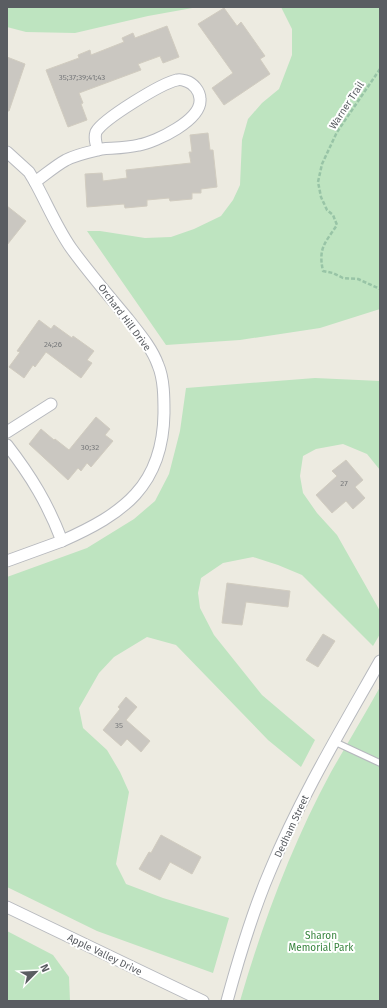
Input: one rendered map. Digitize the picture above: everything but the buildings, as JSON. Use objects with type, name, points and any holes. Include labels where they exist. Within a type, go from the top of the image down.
[{"type":"street","points":[[35,182],[65,161],[81,154],[98,150],[139,145],[163,136],[194,116],[200,106],[201,101],[198,91],[187,81],[178,80],[164,85],[132,103],[116,113],[96,132],[95,140],[98,150]]},
{"type":"street","name":"Orchard Hill Drive","points":[[7,152],[29,172],[71,248],[134,327],[152,353],[159,366],[164,404],[163,425],[153,469],[142,486],[128,503],[112,515],[83,531],[62,541],[7,561]]},
{"type":"street","points":[[7,432],[50,404]]},
{"type":"street","points":[[7,445],[42,495],[62,541]]},
{"type":"street","name":"Dedham Street","points":[[227,1001],[259,899],[270,871],[310,784],[380,661]]},
{"type":"street","name":"Apple Valley Drive","points":[[7,907],[203,1001]]},
{"type":"lane","points":[[335,742],[380,763]]},
{"type":"path","name":"Warner Trail","points":[[380,69],[337,132],[322,164],[318,182],[321,197],[327,210],[334,214],[337,225],[323,244],[320,259],[323,271],[333,273],[342,278],[358,279],[380,289]]},
{"type":"green space","points":[[7,7],[198,7],[148,16],[75,33],[26,32],[7,27]]},
{"type":"green space","points":[[281,7],[380,7],[380,309],[320,328],[240,340],[166,345],[87,231],[100,231],[145,238],[171,237],[194,229],[221,216],[233,200],[240,185],[242,140],[248,119],[262,103],[279,89],[292,55],[292,29]]},
{"type":"green space","points":[[315,378],[380,381],[380,470],[367,454],[343,444],[316,449],[303,456],[300,476],[303,493],[317,513],[337,535],[380,611],[380,634],[373,646],[302,575],[253,557],[223,563],[201,578],[198,593],[200,608],[214,635],[262,695],[315,740],[301,767],[268,740],[176,645],[147,637],[114,657],[99,673],[79,708],[83,728],[107,750],[120,772],[129,792],[116,864],[126,884],[163,898],[229,918],[213,973],[97,931],[7,887],[7,577],[87,548],[134,519],[155,501],[169,474],[180,431],[186,388]]},
{"type":"green space","name":"Sharon Memorial Park","points":[[380,687],[380,1001],[240,1001],[258,942],[291,855],[331,772]]},
{"type":"green space","points":[[7,931],[53,955],[69,977],[70,1001],[7,1001]]}]
